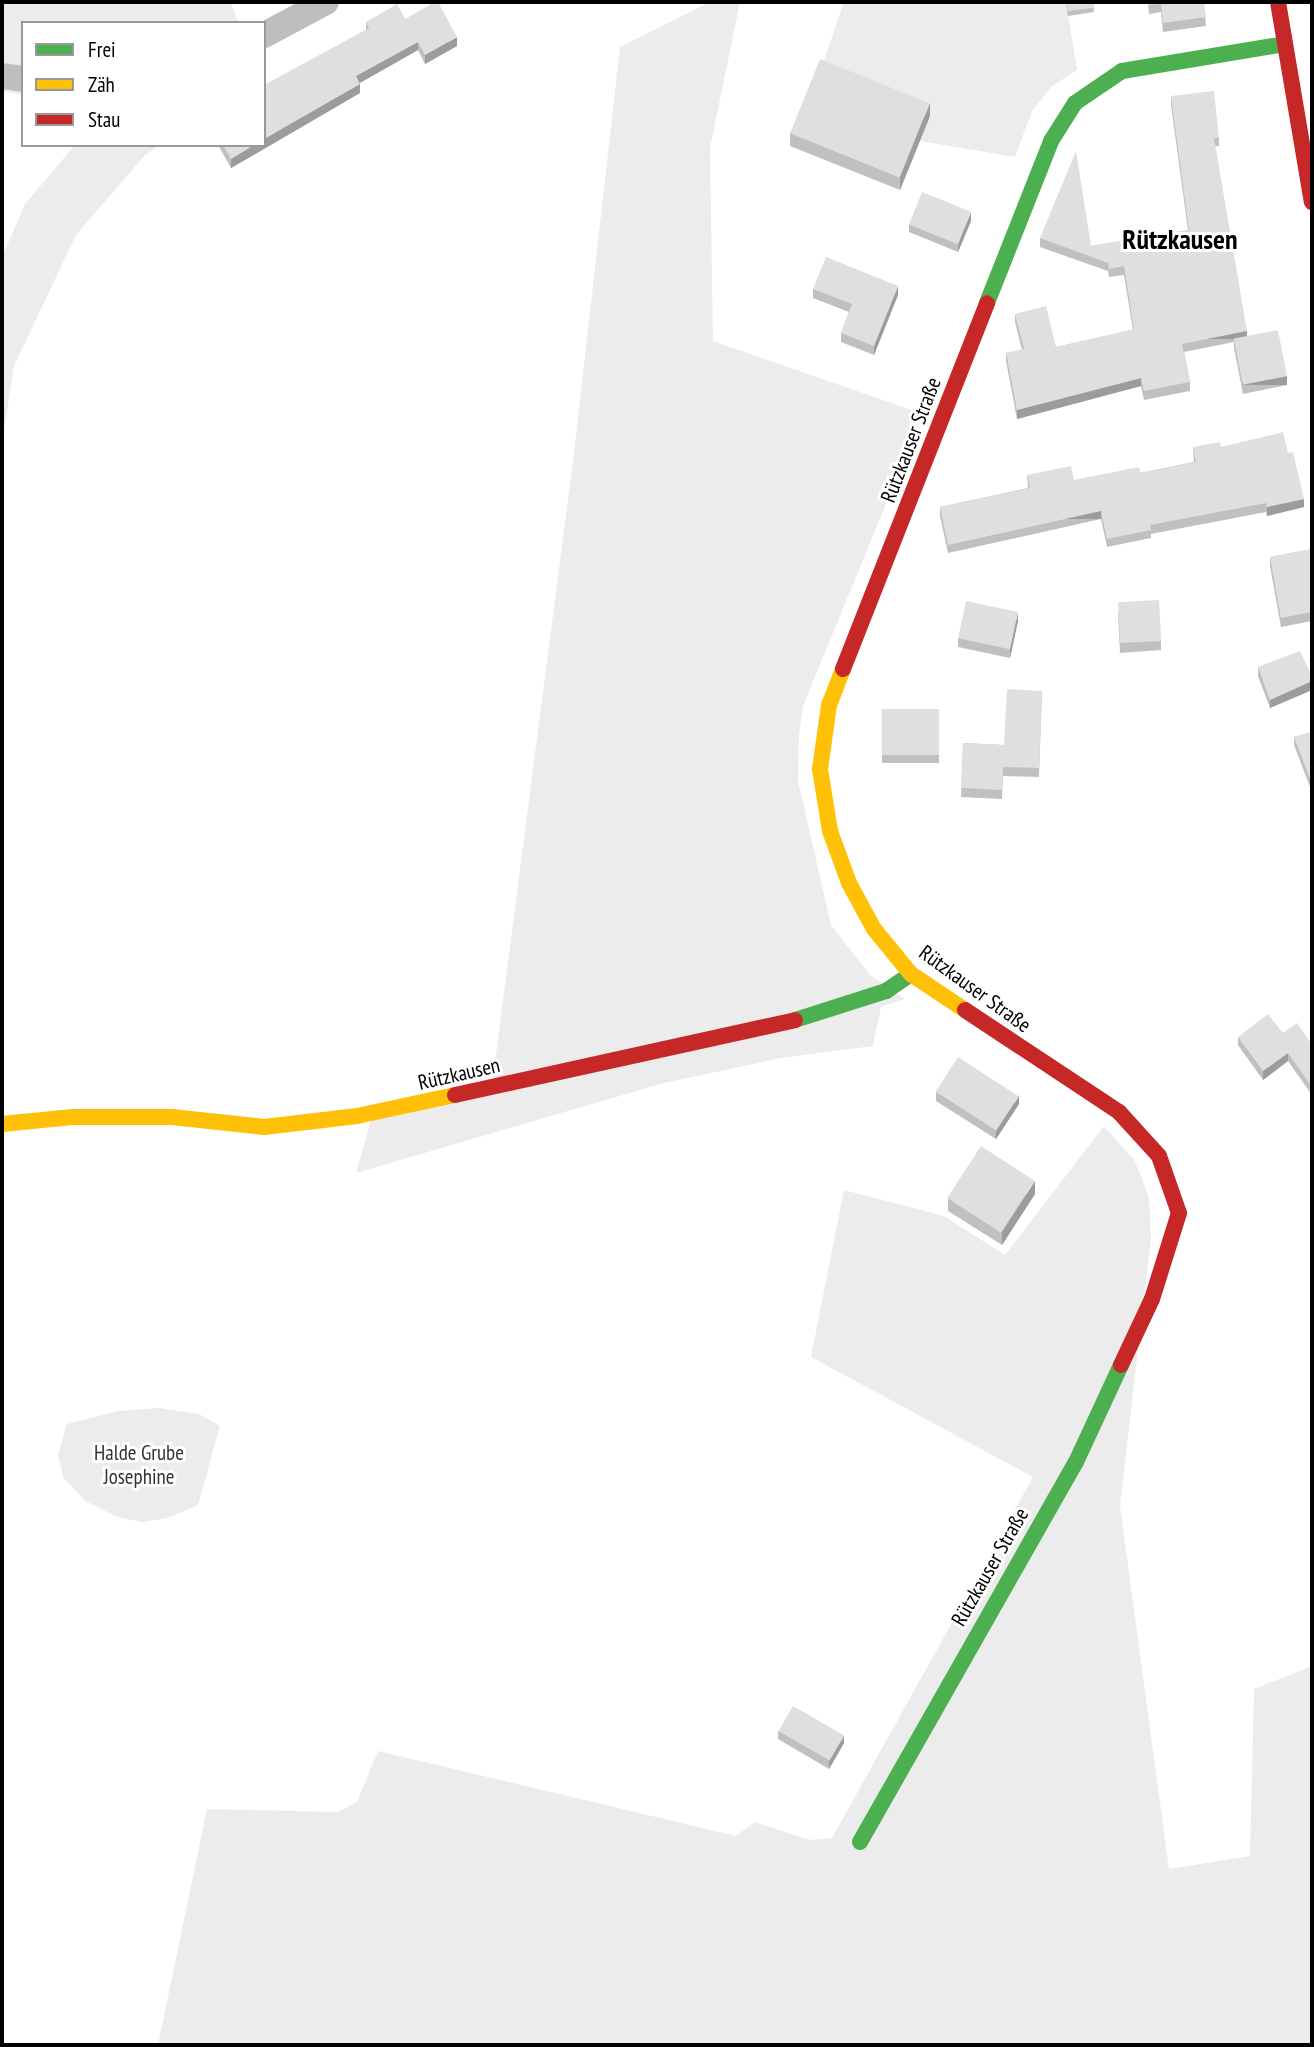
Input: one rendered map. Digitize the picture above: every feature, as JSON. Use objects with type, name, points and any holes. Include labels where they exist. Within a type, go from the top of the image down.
[{"type":"street","points":[[266,34],[326,2]]},
{"type":"street","points":[[1278,2],[1312,202]]},
{"type":"street","name":"Rützkauser Straße","points":[[860,1842],[1076,1462],[1152,1299],[1179,1213],[1159,1156],[1119,1112],[911,974],[874,929],[849,883],[830,831],[820,769],[829,705],[1051,141],[1075,103],[1122,71],[1285,44]]},
{"type":"street","points":[[2,76],[21,79]]},
{"type":"street","name":"Rützkausen","points":[[2,1124],[73,1117],[172,1117],[264,1127],[357,1116],[828,1013],[886,991],[911,974]]},
{"type":"green space","points":[[2,2],[230,2],[238,21],[21,21],[21,95],[2,91]]},
{"type":"green space","points":[[710,2],[740,2],[710,148],[713,341],[923,414],[803,706],[799,734],[798,781],[831,925],[870,975],[905,999],[881,1007],[873,1046],[781,1058],[664,1083],[356,1173],[373,1113],[492,1085],[574,453],[620,47]]},
{"type":"green space","points":[[844,2],[1066,2],[1077,70],[1051,87],[1032,111],[1015,157],[920,141],[820,72]]},
{"type":"green space","points":[[73,147],[157,147],[145,155],[76,235],[14,366],[2,442],[2,257],[25,204]]},
{"type":"green space","points":[[1104,1126],[1135,1161],[1149,1198],[1151,1238],[1120,1506],[1169,1869],[1250,1856],[1254,1689],[1312,1666],[1312,2045],[158,2045],[207,1809],[338,1812],[357,1802],[378,1751],[736,1836],[755,1822],[810,1840],[832,1838],[1033,1477],[811,1357],[844,1190],[944,1216],[1005,1255]]},
{"type":"green space","name":"Halde Grube Josephine","points":[[159,1408],[199,1414],[220,1426],[198,1505],[168,1518],[142,1522],[117,1517],[85,1501],[63,1477],[58,1455],[67,1424],[118,1411]]},
{"type":"building","points":[[438,2],[457,37],[425,55],[418,42],[356,76],[360,84],[266,138],[266,84],[369,28],[366,22],[397,4],[405,19]]},
{"type":"building","points":[[1067,2],[1093,2],[1094,8],[1068,11]]},
{"type":"building","points":[[1149,2],[1204,2],[1206,17],[1163,23],[1161,4],[1149,5]]},
{"type":"building","points":[[820,59],[929,103],[899,177],[790,133]]},
{"type":"building","points":[[1214,91],[1219,138],[1214,138],[1247,331],[1182,344],[1190,382],[1144,391],[1141,378],[1017,410],[1006,353],[1024,349],[1015,314],[1046,306],[1056,347],[1134,329],[1124,266],[1109,269],[1108,263],[1040,238],[1076,151],[1091,246],[1189,230],[1171,96]]},
{"type":"building","points":[[224,147],[251,147],[231,159]]},
{"type":"building","points":[[922,192],[971,212],[958,244],[909,224]]},
{"type":"building","points":[[826,257],[898,286],[874,346],[841,333],[852,304],[813,289]]},
{"type":"building","points":[[1278,330],[1287,376],[1243,385],[1234,339]]},
{"type":"building","points":[[1283,432],[1288,453],[1293,452],[1304,499],[1267,507],[1266,503],[1150,525],[1151,530],[1107,539],[1101,511],[948,545],[940,507],[1030,488],[1027,475],[1071,466],[1074,480],[1139,467],[1140,473],[1196,462],[1193,447],[1220,442],[1221,447]]},
{"type":"building","points":[[1312,549],[1312,612],[1281,618],[1270,557]]},
{"type":"building","points":[[1159,600],[1161,641],[1120,643],[1118,602]]},
{"type":"building","points":[[966,601],[1018,612],[1010,649],[958,638]]},
{"type":"building","points":[[1300,651],[1312,681],[1270,700],[1258,667]]},
{"type":"building","points":[[1007,689],[1042,691],[1039,768],[1003,767],[1002,790],[961,788],[963,743],[1004,745]]},
{"type":"building","points":[[882,709],[939,709],[939,755],[882,755]]},
{"type":"building","points":[[1312,732],[1312,784],[1294,737]]},
{"type":"building","points":[[1268,1014],[1283,1033],[1297,1023],[1312,1045],[1312,1087],[1288,1053],[1263,1071],[1238,1037]]},
{"type":"building","points":[[958,1057],[1018,1096],[996,1131],[936,1091]]},
{"type":"building","points":[[981,1146],[1035,1181],[1001,1233],[947,1198]]},
{"type":"building","points":[[793,1706],[844,1736],[830,1761],[778,1731]]},
{"type":"traffic: fast","points":[[987,303],[1051,141],[1075,103],[1122,71],[1285,44]]},
{"type":"traffic: fast","points":[[795,1020],[886,991],[911,974]]},
{"type":"traffic: fast","points":[[860,1842],[1076,1462],[1121,1365]]},
{"type":"traffic: slow","points":[[843,669],[829,705],[820,769],[830,831],[849,883],[874,929],[911,974],[965,1010]]},
{"type":"traffic: slow","points":[[2,1124],[73,1117],[172,1117],[264,1127],[357,1116],[455,1095]]},
{"type":"traffic: jam","points":[[1278,2],[1312,202]]},
{"type":"traffic: jam","points":[[843,669],[987,303]]},
{"type":"traffic: jam","points":[[965,1010],[1119,1112],[1159,1156],[1179,1213],[1152,1299],[1121,1365]]},
{"type":"traffic: jam","points":[[455,1095],[795,1020]]},
{"type":"district","name":"Rützkausen","points":[[1180,239]]}]
